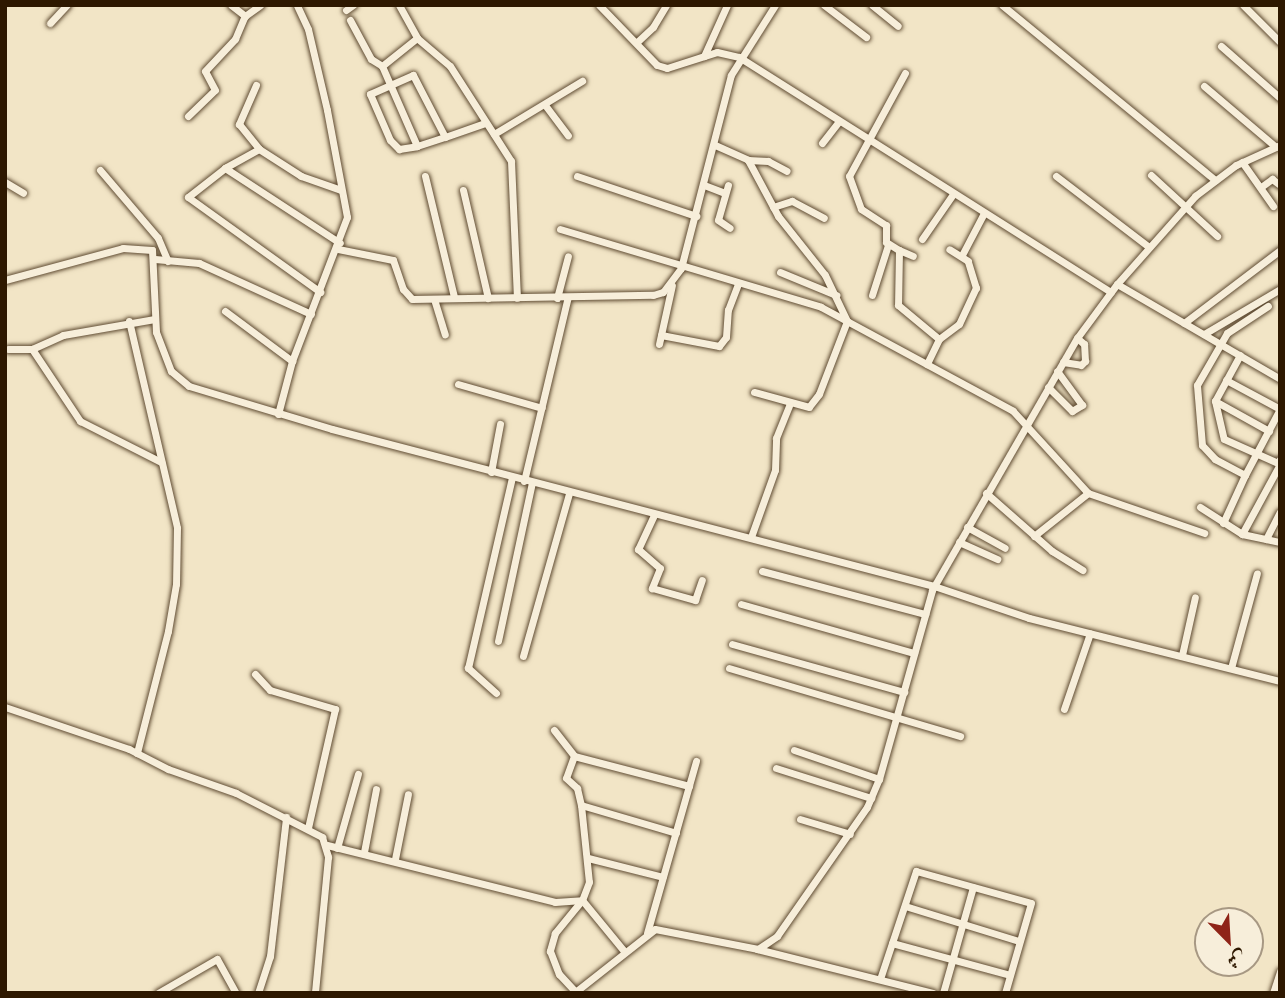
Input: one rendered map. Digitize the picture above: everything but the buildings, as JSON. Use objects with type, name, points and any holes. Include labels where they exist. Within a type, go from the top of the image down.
[{"type":"street","points":[[50,23],[67,5]]},
{"type":"street","points":[[231,5],[245,16]]},
{"type":"street","points":[[188,116],[215,90],[205,71],[235,39],[245,16],[260,5]]},
{"type":"street","points":[[278,414],[292,361],[339,246],[347,217],[327,110],[308,29],[297,5]]},
{"type":"street","points":[[399,5],[416,38],[450,66],[511,161],[517,298]]},
{"type":"street","points":[[599,5],[657,65],[667,68],[717,52],[739,57],[1111,292]]},
{"type":"street","points":[[636,42],[653,27],[666,5]]},
{"type":"street","points":[[704,56],[727,5]]},
{"type":"street","points":[[659,344],[673,284],[681,268],[715,145],[724,96],[739,57],[775,5]]},
{"type":"street","points":[[824,5],[866,37]]},
{"type":"street","points":[[872,5],[898,26]]},
{"type":"street","points":[[1002,5],[1215,180]]},
{"type":"street","points":[[1243,5],[1280,42]]},
{"type":"street","points":[[350,20],[371,59],[382,66],[416,146]]},
{"type":"street","points":[[382,66],[416,38]]},
{"type":"street","points":[[1222,46],[1280,98]]},
{"type":"street","points":[[872,295],[888,245],[887,225],[861,209],[849,176],[866,139],[905,72]]},
{"type":"street","points":[[444,137],[413,75],[390,82],[370,94],[390,140],[399,149],[416,146],[485,124]]},
{"type":"street","points":[[494,134],[582,81]]},
{"type":"street","points":[[256,85],[239,124],[259,149],[301,176],[341,190]]},
{"type":"street","points":[[752,948],[767,945],[777,936],[850,834],[871,798],[879,779],[934,586],[1023,427],[1077,338],[1117,284],[1186,205],[1215,180],[1242,162],[1278,146],[1204,86]]},
{"type":"street","points":[[545,105],[568,135]]},
{"type":"street","points":[[822,143],[839,121]]},
{"type":"street","points":[[715,145],[748,160],[768,161],[787,171]]},
{"type":"street","points":[[259,149],[225,168],[188,197],[320,292]]},
{"type":"street","points":[[748,160],[774,207],[837,295],[847,321],[815,401],[809,407],[754,392]]},
{"type":"street","points":[[1242,162],[1273,206]]},
{"type":"street","points":[[225,168],[339,246],[393,260],[407,296],[434,299],[653,295],[673,284]]},
{"type":"street","points":[[100,170],[158,239],[168,261]]},
{"type":"street","points":[[1151,175],[1217,236]]},
{"type":"street","points":[[425,176],[454,297]]},
{"type":"street","points":[[577,176],[696,216]]},
{"type":"street","points":[[1056,176],[1149,247]]},
{"type":"street","points":[[1261,187],[1272,178],[1280,185]]},
{"type":"street","points":[[5,182],[23,193]]},
{"type":"street","points":[[704,185],[727,189],[718,220],[730,228]]},
{"type":"street","points":[[463,190],[488,298]]},
{"type":"street","points":[[922,239],[953,194]]},
{"type":"street","points":[[774,207],[792,201],[824,218]]},
{"type":"street","points":[[962,255],[984,213]]},
{"type":"street","points":[[560,229],[681,268],[821,307],[1013,411],[1023,427],[1088,493],[1204,533]]},
{"type":"street","points":[[888,245],[913,256]]},
{"type":"street","points":[[5,281],[123,248],[152,250],[155,259],[155,319],[163,354],[178,378],[188,386],[278,414],[512,478],[934,586],[1029,618],[1280,681]]},
{"type":"street","points":[[927,365],[939,339],[959,324],[975,288],[962,255],[949,249]]},
{"type":"street","points":[[899,250],[898,305],[939,339]]},
{"type":"street","points":[[1184,323],[1280,250]]},
{"type":"street","points":[[557,298],[568,256]]},
{"type":"street","points":[[155,259],[199,263],[311,314]]},
{"type":"street","points":[[780,272],[837,295]]},
{"type":"street","points":[[661,335],[719,346],[726,337],[728,310],[738,284]]},
{"type":"street","points":[[1117,284],[1280,379]]},
{"type":"street","points":[[1204,334],[1280,289]]},
{"type":"street","points":[[498,641],[542,408],[568,298]]},
{"type":"street","points":[[434,299],[445,334]]},
{"type":"street","points":[[1245,475],[1214,459],[1199,437],[1196,385],[1219,343],[1238,323],[1268,306]]},
{"type":"street","points":[[225,311],[292,361]]},
{"type":"street","points":[[8,349],[32,349],[63,335],[129,321],[155,319]]},
{"type":"street","points":[[129,321],[151,402],[161,462],[177,528],[176,584],[137,753]]},
{"type":"street","points":[[1063,362],[1081,365],[1086,361],[1084,344],[1077,338]]},
{"type":"street","points":[[32,349],[80,421],[161,462]]},
{"type":"street","points":[[1240,355],[1215,401],[1224,439],[1279,462],[1242,534]]},
{"type":"street","points":[[1048,387],[1072,411],[1082,405],[1057,371]]},
{"type":"street","points":[[1223,523],[1280,409],[1226,380]]},
{"type":"street","points":[[458,384],[542,408]]},
{"type":"street","points":[[1215,401],[1269,431]]},
{"type":"street","points":[[751,537],[775,470],[776,438],[790,403]]},
{"type":"street","points":[[491,472],[500,424]]},
{"type":"street","points":[[496,693],[468,668],[512,478]]},
{"type":"street","points":[[523,656],[569,493]]},
{"type":"street","points":[[986,493],[1034,536],[1082,570]]},
{"type":"street","points":[[1034,536],[1088,493]]},
{"type":"street","points":[[1200,507],[1242,534],[1280,542]]},
{"type":"street","points":[[1266,539],[1280,512]]},
{"type":"street","points":[[654,515],[638,549],[660,568],[652,588],[695,600],[702,580]]},
{"type":"street","points":[[967,527],[1005,548]]},
{"type":"street","points":[[959,542],[997,559]]},
{"type":"street","points":[[761,570],[925,614]]},
{"type":"street","points":[[1231,668],[1257,573]]},
{"type":"street","points":[[1182,655],[1195,597]]},
{"type":"street","points":[[741,604],[914,653]]},
{"type":"street","points":[[1064,709],[1090,633]]},
{"type":"street","points":[[732,644],[904,692]]},
{"type":"street","points":[[729,668],[960,736]]},
{"type":"street","points":[[254,674],[270,690],[335,709],[308,828]]},
{"type":"street","points":[[5,706],[137,753],[286,817],[308,828],[327,845],[395,859],[555,902],[582,900]]},
{"type":"street","points":[[554,730],[574,756],[689,786]]},
{"type":"street","points":[[793,750],[879,779]]},
{"type":"street","points":[[574,756],[566,778],[576,788],[581,805],[589,882],[582,900],[551,941],[552,963],[574,992],[648,933],[669,929],[933,993]]},
{"type":"street","points":[[648,933],[696,761]]},
{"type":"street","points":[[776,768],[871,798]]},
{"type":"street","points":[[337,848],[358,774]]},
{"type":"street","points":[[364,852],[376,789]]},
{"type":"street","points":[[395,859],[408,794]]},
{"type":"street","points":[[581,805],[676,833]]},
{"type":"street","points":[[258,993],[270,956],[286,817]]},
{"type":"street","points":[[800,819],[850,834]]},
{"type":"street","points":[[315,993],[327,845]]},
{"type":"street","points":[[588,858],[663,877]]},
{"type":"street","points":[[880,979],[916,871],[1031,903],[1005,993]]},
{"type":"street","points":[[943,993],[973,887]]},
{"type":"street","points":[[582,900],[624,951]]},
{"type":"street","points":[[905,906],[1019,941]]},
{"type":"street","points":[[892,943],[1010,975]]},
{"type":"street","points":[[158,993],[217,959],[235,992]]},
{"type":"street","points":[[1273,993],[1280,971]]}]
